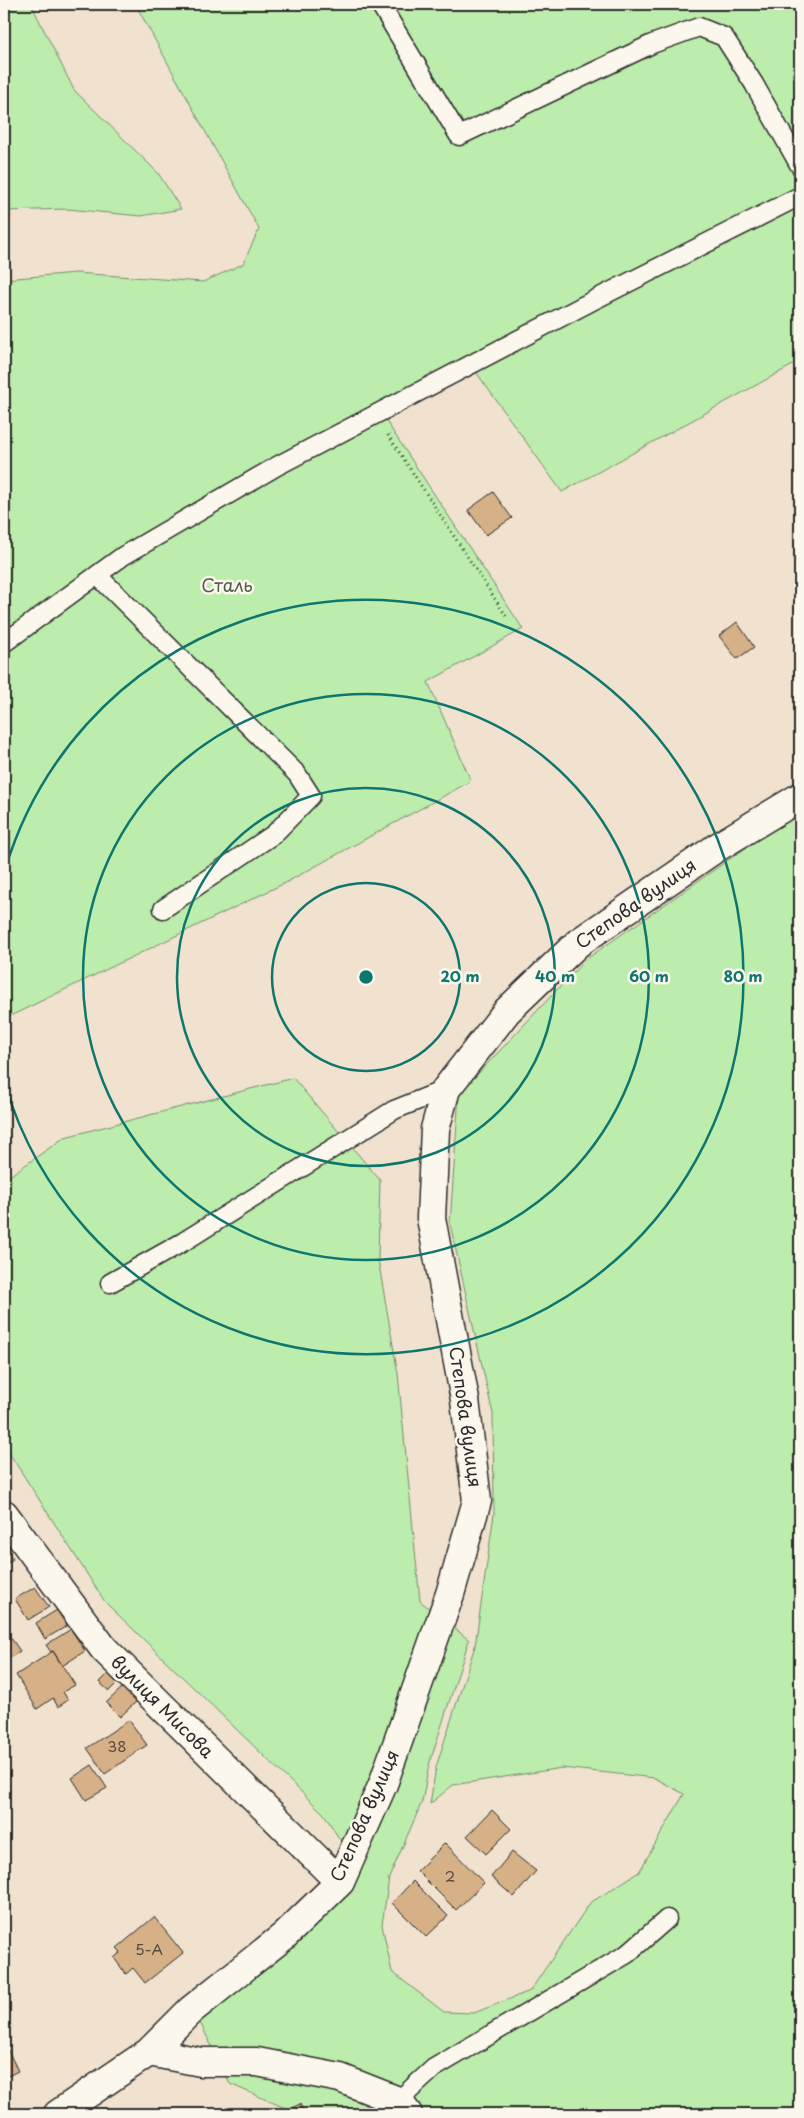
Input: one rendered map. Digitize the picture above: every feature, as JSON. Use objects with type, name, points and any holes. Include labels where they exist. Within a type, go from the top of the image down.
[{"type":"street","name":"Степова вулиця","points":[[58,2114],[149,2052],[191,2010],[284,1936],[340,1882],[384,1784],[450,1594],[477,1501],[465,1400],[431,1218],[435,1129],[446,1089],[507,1011],[578,943],[716,848],[800,797]]},
{"type":"street","name":"вулиця Мисова","points":[[4,1514],[104,1649],[340,1882]]},
{"type":"street","points":[[149,2052],[201,2062],[257,2062],[340,2078],[403,2108]]},
{"type":"lane","points":[[380,4],[459,136],[652,44],[699,27],[724,37],[754,84],[800,166]]},
{"type":"lane","points":[[4,643],[124,556],[277,466],[374,413],[800,196]]},
{"type":"lane","points":[[97,575],[297,774],[312,796],[274,834],[163,909]]},
{"type":"lane","points":[[110,1283],[183,1242],[394,1110],[446,1089]]},
{"type":"lane","points":[[403,2108],[434,2068],[627,1954],[667,1919]]},
{"type":"path","points":[[374,413],[508,619]]},
{"type":"green space","points":[[4,4],[31,4],[74,90],[158,173],[181,209],[141,216],[68,209],[4,211]]},
{"type":"green space","name":"Сталь","points":[[165,4],[800,4],[800,361],[562,492],[476,372],[386,421],[523,629],[428,682],[471,781],[285,883],[4,1019],[4,279],[76,273],[203,282],[243,264],[259,229],[138,9]]},
{"type":"green space","points":[[800,810],[800,2114],[299,2114],[230,2084],[196,2014],[290,1942],[361,1874],[324,1814],[105,1602],[4,1445],[4,1180],[65,1137],[293,1078],[380,1180],[378,1259],[398,1374],[420,1601],[469,1640],[429,1765],[422,1802],[389,1878],[382,1925],[392,1972],[444,2012],[474,2013],[530,1991],[590,1903],[639,1872],[684,1794],[655,1778],[562,1768],[453,1785],[430,1804],[436,1767],[475,1646],[494,1514],[493,1414],[450,1224],[459,1094],[585,960]]},
{"type":"building","points":[[493,492],[512,518],[486,535],[468,510]]},
{"type":"building","points":[[737,622],[754,647],[737,659],[719,636]]},
{"type":"building","points":[[4,1547],[13,1559],[4,1566]]},
{"type":"building","points":[[35,1587],[49,1607],[28,1620],[15,1599]]},
{"type":"building","points":[[57,1610],[67,1626],[45,1639],[36,1623]]},
{"type":"building","points":[[4,1628],[20,1651],[4,1662]]},
{"type":"building","points":[[71,1629],[85,1651],[62,1666],[53,1651],[51,1652],[46,1645]]},
{"type":"building","points":[[53,1651],[75,1685],[63,1692],[68,1700],[58,1707],[53,1698],[37,1709],[16,1675]]},
{"type":"building","points":[[109,1672],[118,1682],[109,1691],[99,1682]]},
{"type":"building","points":[[124,1686],[138,1700],[120,1717],[106,1703]]},
{"type":"building","points":[[129,1720],[147,1745],[105,1774],[87,1748]]},
{"type":"building","points":[[92,1765],[107,1788],[86,1800],[72,1778]]},
{"type":"building","points":[[492,1810],[511,1829],[486,1854],[467,1836]]},
{"type":"building","points":[[445,1843],[484,1883],[456,1910],[417,1871]]},
{"type":"building","points":[[512,1852],[536,1871],[514,1897],[491,1877]]},
{"type":"building","points":[[413,1881],[448,1916],[426,1937],[392,1903]]},
{"type":"building","points":[[154,1917],[183,1953],[145,1983],[133,1968],[126,1974],[114,1958],[121,1952],[117,1948]]},
{"type":"building","points":[[4,2042],[18,2071],[4,2078]]},
{"type":"building","points":[[300,2104],[305,2114],[279,2114]]}]
